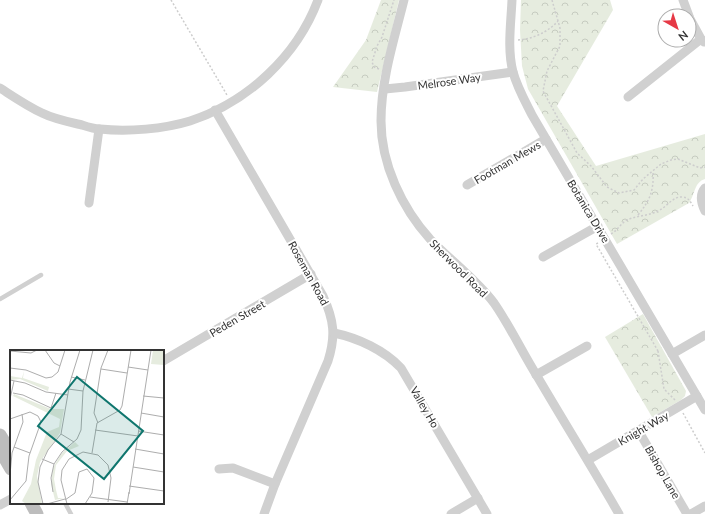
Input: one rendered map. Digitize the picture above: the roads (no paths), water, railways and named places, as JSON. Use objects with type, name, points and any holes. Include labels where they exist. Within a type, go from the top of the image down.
[{"type":"main road","points":[[0,434],[10,465]]},
{"type":"main road","points":[[32,504],[38,514]]},
{"type":"main road","points":[[41,504],[46,514]]},
{"type":"street","points":[[0,88],[43,113],[68,122],[99,129],[127,130],[168,126],[190,120],[231,102],[252,88],[278,66],[300,37],[318,0]]},
{"type":"street","name":"Sherwood Road","points":[[404,0],[386,71],[381,123],[384,152],[400,197],[413,218],[430,239],[490,299],[588,460],[619,514]]},
{"type":"street","name":"Botanica Drive","points":[[512,0],[510,40],[513,72],[523,96],[546,139],[705,410]]},
{"type":"street","points":[[628,97],[703,41],[697,30]]},
{"type":"street","name":"Melrose Way","points":[[384,89],[513,72]]},
{"type":"street","name":"Roseman Road","points":[[215,110],[311,274],[328,306],[334,333],[328,361],[275,484],[264,514]]},
{"type":"street","points":[[89,203],[99,129]]},
{"type":"street","name":"Footman Mews","points":[[467,185],[546,139]]},
{"type":"street","points":[[703,207],[701,195],[705,188]]},
{"type":"street","points":[[543,257],[598,226]]},
{"type":"street","name":"Peden Street","points":[[164,360],[311,274]]},
{"type":"street","name":"Valley Ho","points":[[334,333],[349,337],[376,349],[387,355],[401,368],[487,514]]},
{"type":"street","points":[[672,354],[705,335]]},
{"type":"street","points":[[536,375],[587,346]]},
{"type":"street","name":"Knight Way","points":[[588,460],[697,396]]},
{"type":"street","name":"Bishop Lane","points":[[638,430],[687,514]]},
{"type":"street","points":[[219,469],[233,468],[275,484]]},
{"type":"street","points":[[451,514],[478,498]]},
{"type":"street","points":[[0,505],[10,500]]},
{"type":"street","points":[[691,514],[705,506]]},
{"type":"lane","points":[[0,299],[41,276]]},
{"type":"lane","points":[[66,504],[71,514]]}]
